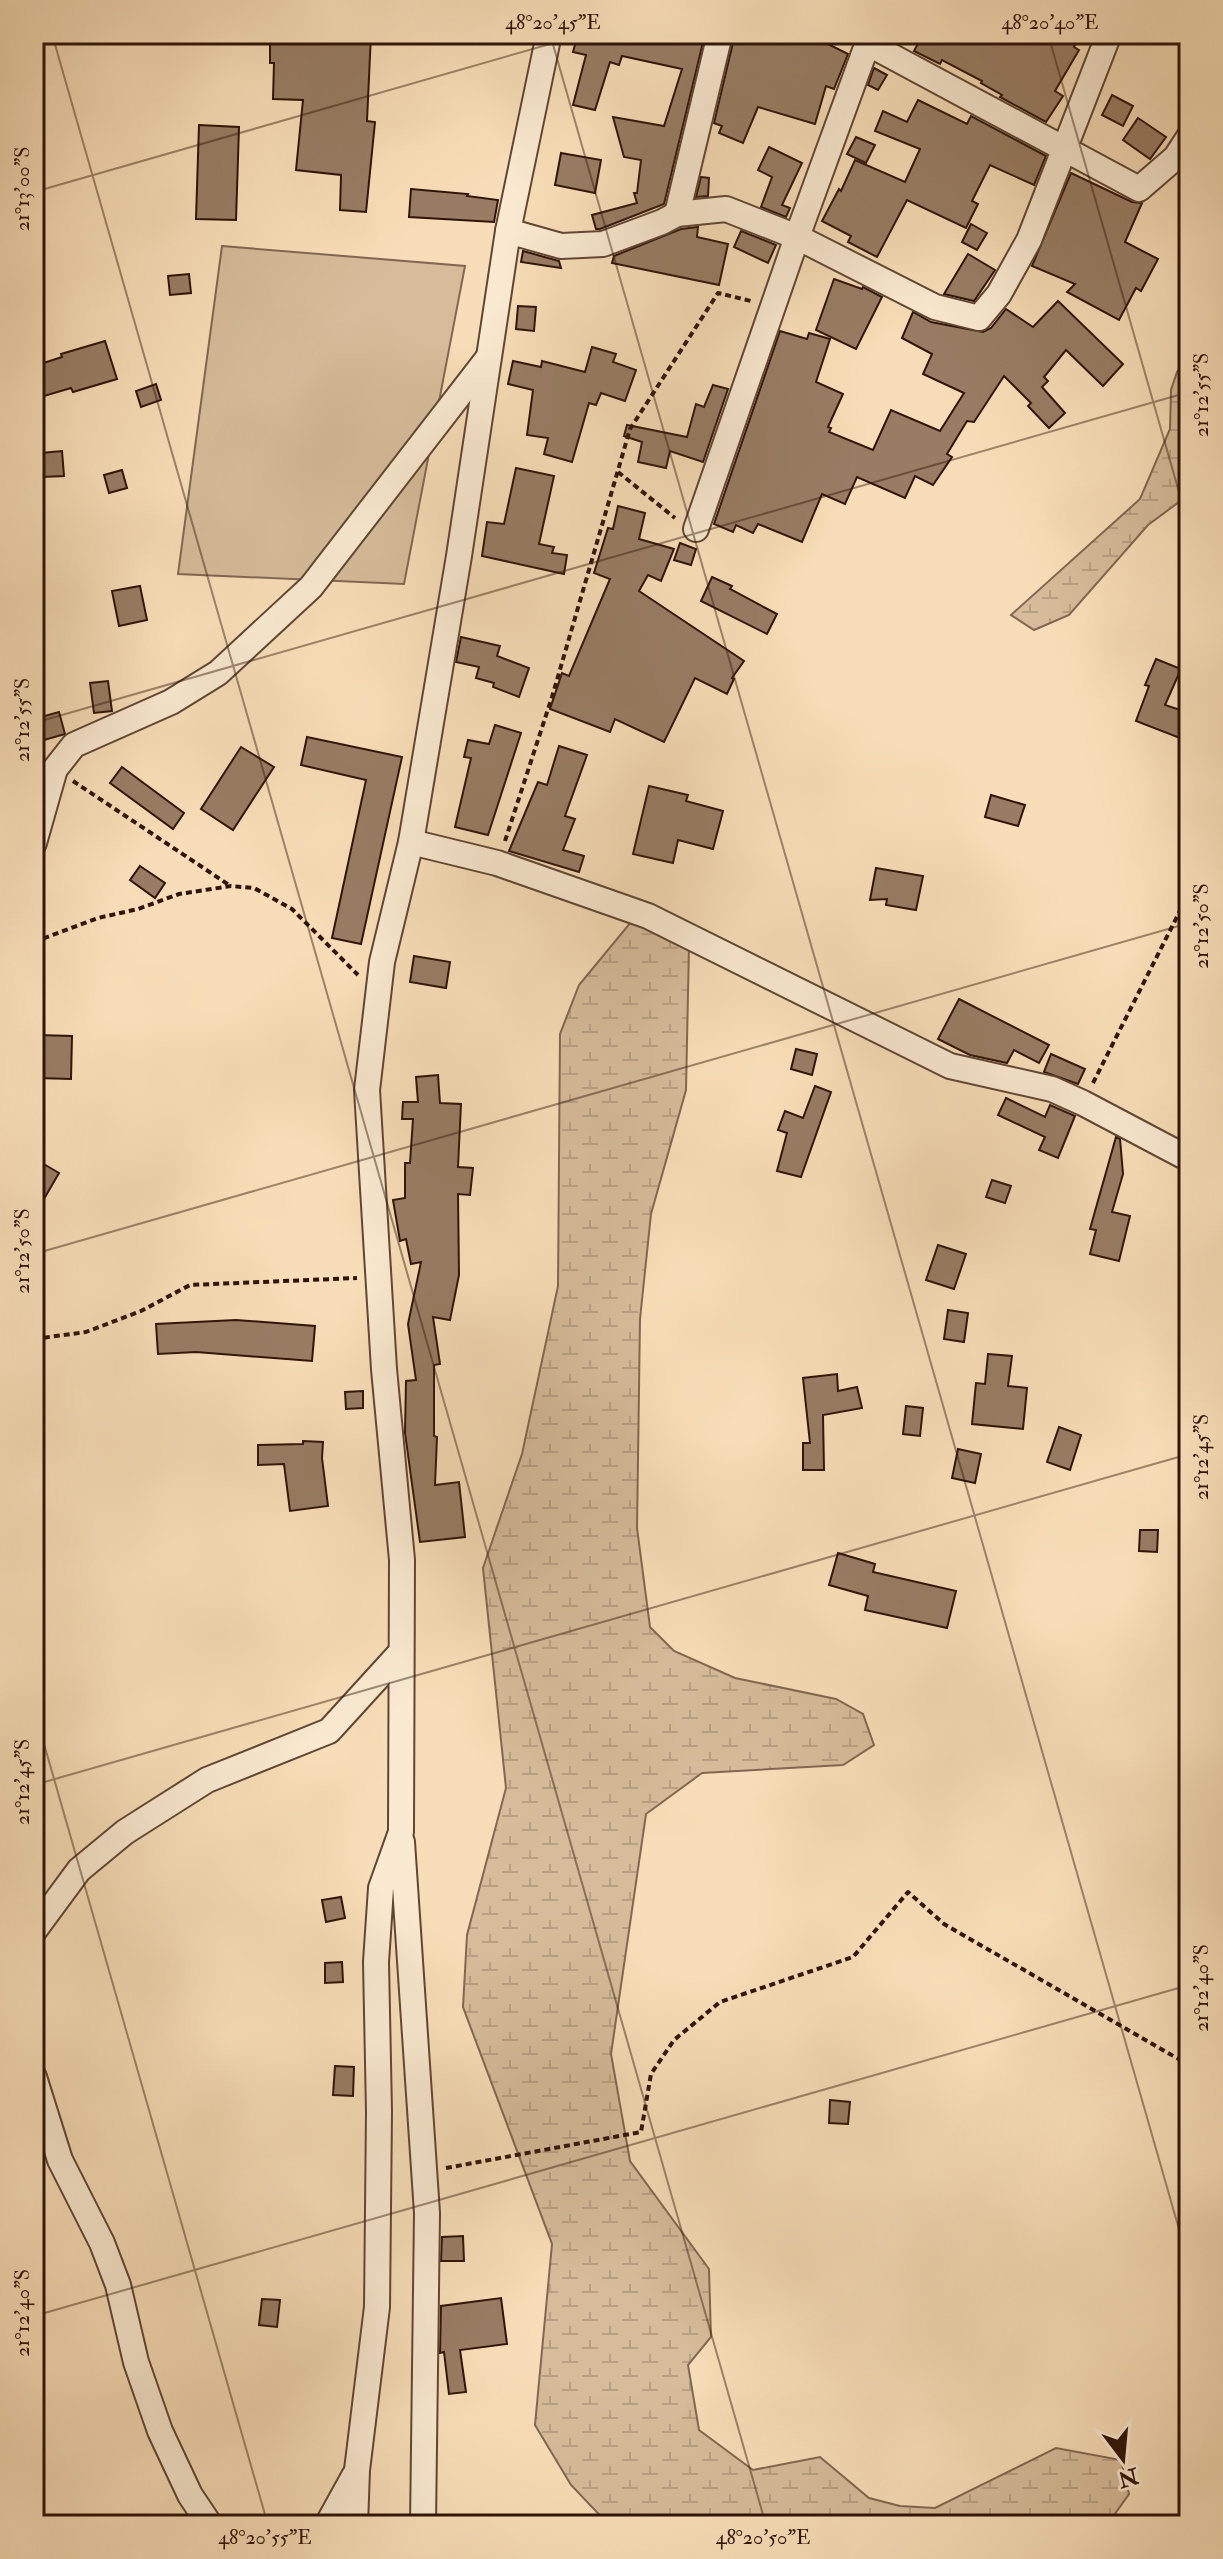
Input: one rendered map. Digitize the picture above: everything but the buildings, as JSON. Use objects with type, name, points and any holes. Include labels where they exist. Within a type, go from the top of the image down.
[{"type":"street","points":[[423,2525],[427,2213],[401,1832],[402,1560],[384,1369],[367,1090],[388,933],[411,842],[508,231],[549,34]]},
{"type":"street","points":[[677,214],[720,34]]},
{"type":"street","points":[[508,231],[561,246],[603,244],[677,214],[726,209],[797,237],[935,307],[979,318],[999,294],[1029,240],[1109,34]]},
{"type":"street","points":[[696,529],[869,38],[1139,189],[1176,157],[1189,137]]},
{"type":"street","points":[[34,843],[55,769],[74,745],[171,702],[218,673],[311,587],[489,356]]},
{"type":"street","points":[[411,842],[497,863],[648,916],[950,1066],[1052,1089],[1189,1159]]},
{"type":"street","points":[[34,1931],[79,1870],[125,1832],[207,1780],[329,1731],[401,1652]]},
{"type":"street","points":[[355,2525],[357,2470],[377,2307],[377,1947],[381,1888],[401,1832]]},
{"type":"street","points":[[34,2077],[60,2160],[102,2243],[118,2285],[136,2362],[160,2431],[190,2495],[210,2525]]},
{"type":"street","points":[[327,2525],[357,2470]]},
{"type":"path","points":[[497,863],[552,697],[630,429],[718,293],[773,306]]},
{"type":"path","points":[[618,472],[686,526],[696,529]]},
{"type":"path","points":[[55,769],[231,886]]},
{"type":"path","points":[[34,942],[98,918],[138,909],[179,894],[231,886],[254,888],[292,909],[378,994]]},
{"type":"path","points":[[1083,1103],[1189,893]]},
{"type":"path","points":[[34,1339],[86,1332],[141,1311],[190,1285],[379,1278]]},
{"type":"path","points":[[424,2171],[641,2132],[651,2074],[674,2040],[720,2002],[853,1957],[908,1892],[944,1924],[1189,2065]]},
{"type":"path","points":[[34,2519],[69,2515],[119,2517],[176,2525]]},
{"type":"green space","points":[[222,246],[465,266],[404,584],[178,574]]},
{"type":"green space","points":[[1189,356],[1189,499],[1179,502],[1148,525],[1069,615],[1034,630],[1011,615],[1140,499],[1170,429],[1171,390],[1177,372]]},
{"type":"green space","points":[[631,922],[689,946],[686,1090],[651,1214],[640,1319],[637,1528],[650,1627],[674,1651],[735,1678],[836,1699],[863,1714],[874,1745],[843,1765],[702,1773],[646,1814],[611,2054],[630,2161],[709,2269],[711,2337],[688,2365],[699,2430],[753,2470],[820,2457],[869,2498],[900,2506],[935,2508],[1056,2448],[1121,2460],[1129,2494],[1107,2525],[609,2525],[571,2485],[535,2425],[552,2244],[463,2007],[467,1935],[506,1788],[483,1568],[522,1454],[558,1286],[560,1034],[579,985]]}]
